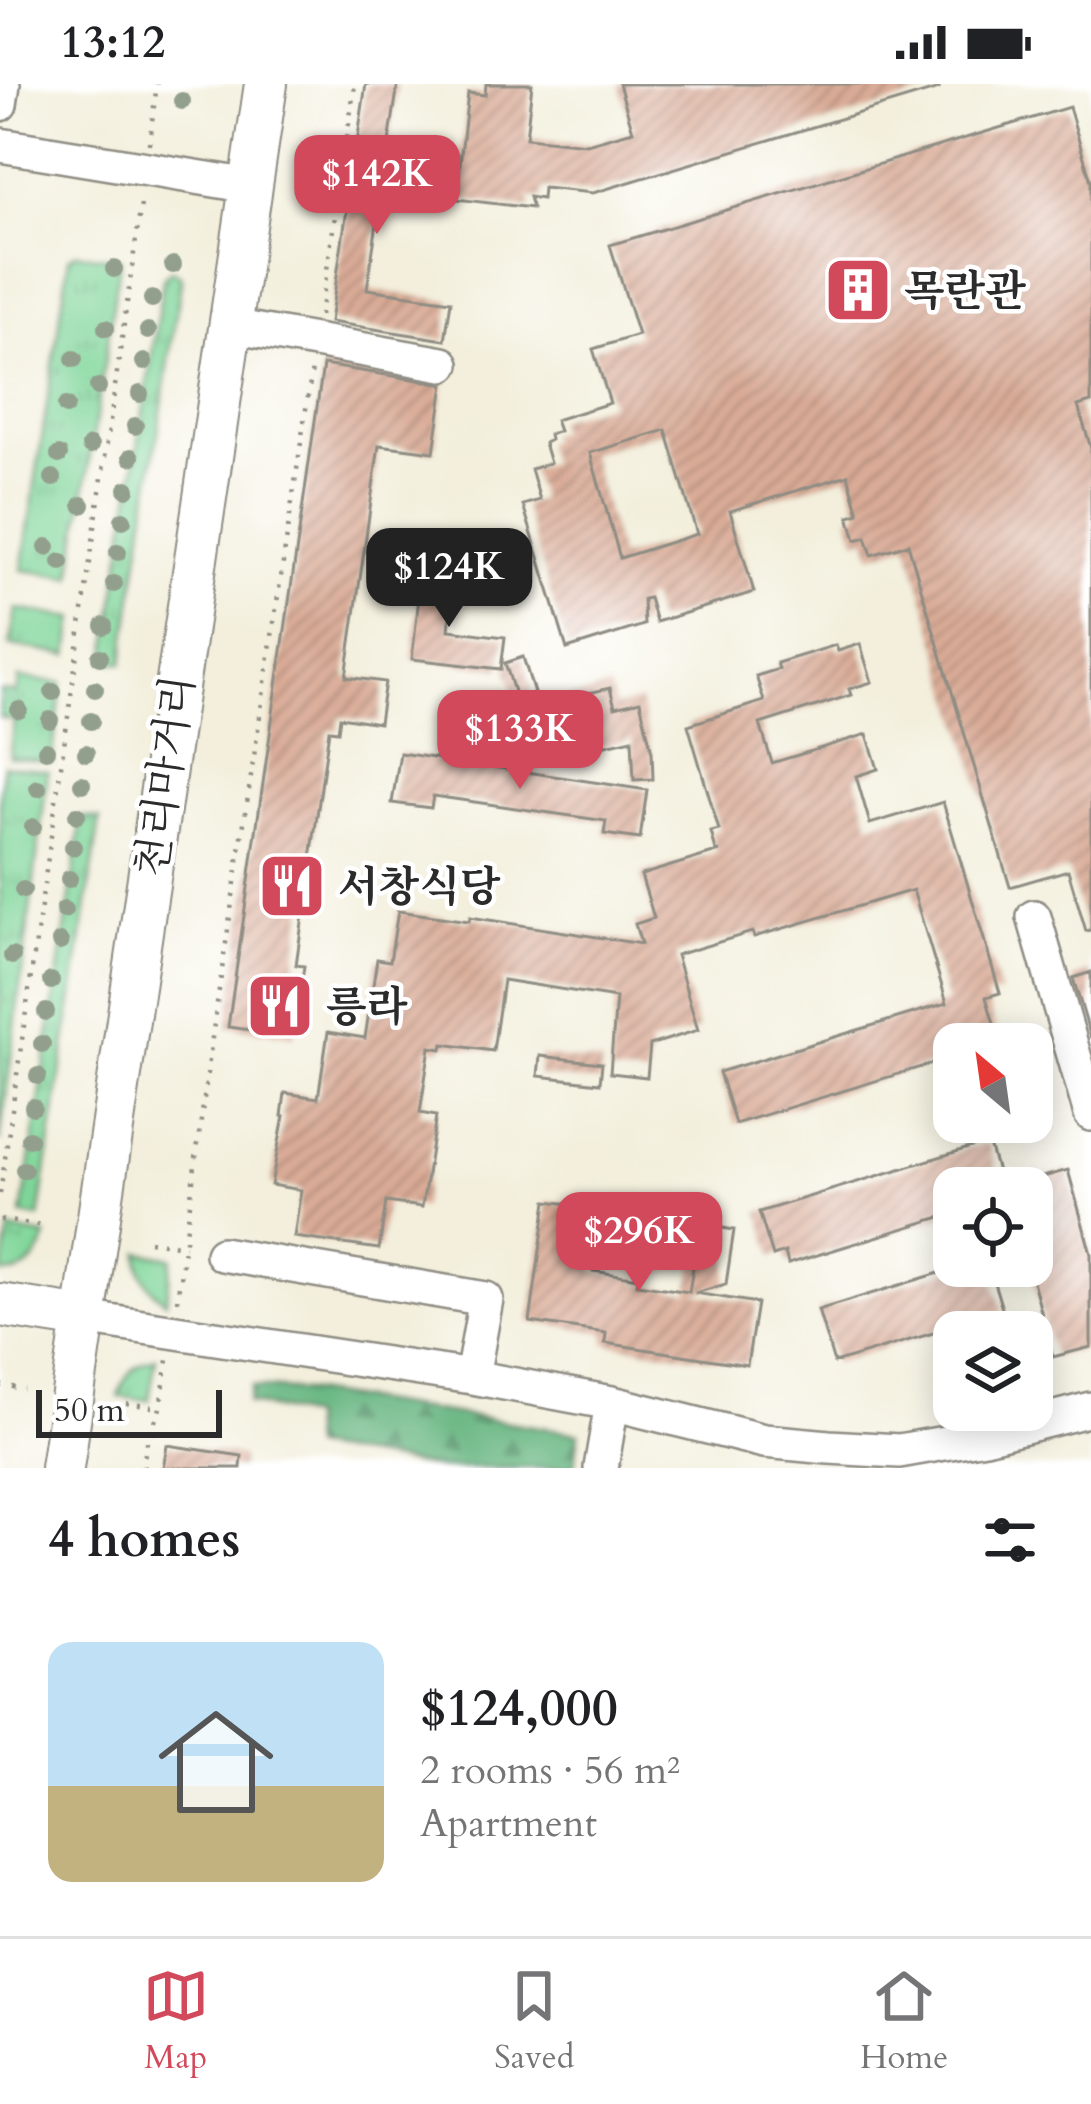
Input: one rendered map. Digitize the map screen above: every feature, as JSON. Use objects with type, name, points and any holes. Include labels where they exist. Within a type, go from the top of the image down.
[{"type":"main road","name":"천리마거리","points":[[62,1468],[266,84]]},
{"type":"main road","points":[[0,1306],[84,1318]]},
{"type":"street","points":[[0,104],[3,84]]},
{"type":"street","points":[[0,145],[251,186]]},
{"type":"street","points":[[231,326],[443,364]]},
{"type":"street","points":[[1034,917],[1091,1114]]},
{"type":"street","points":[[222,1254],[486,1299],[472,1377]]},
{"type":"street","points":[[84,1318],[611,1403],[762,1454],[898,1451],[1088,1419]]},
{"type":"street","points":[[602,1468],[611,1403]]},
{"type":"path","points":[[0,1194],[157,84]]},
{"type":"path","points":[[142,1468],[160,1408],[172,1333],[355,84]]},
{"type":"path","points":[[0,1220],[47,1226]]},
{"type":"path","points":[[149,1241],[184,1246]]},
{"type":"path","points":[[0,1385],[24,1389]]},
{"type":"path","points":[[126,1403],[160,1408]]},
{"type":"green space","points":[[76,253],[120,259],[72,577],[22,570],[69,258]]},
{"type":"green space","points":[[171,270],[181,281],[123,663],[106,661],[163,278]]},
{"type":"green space","points":[[16,609],[75,618],[69,655],[10,646]]},
{"type":"green space","points":[[19,678],[62,683],[52,762],[9,757],[14,720],[0,718],[0,691],[17,693]]},
{"type":"green space","points":[[4,765],[48,771],[0,1142],[0,793]]},
{"type":"green space","points":[[82,817],[100,819],[39,1218],[22,1215]]},
{"type":"green space","points":[[10,1230],[46,1236],[31,1264],[18,1272],[2,1273]]},
{"type":"green space","points":[[140,1252],[172,1258],[166,1302],[146,1280]]},
{"type":"green space","points":[[156,1358],[149,1400],[119,1397],[131,1372]]},
{"type":"green space","points":[[251,1387],[579,1433],[574,1468],[440,1468],[311,1448],[309,1417],[248,1403]]},
{"type":"building","points":[[366,84],[398,84],[367,289],[451,301],[445,340],[330,322]]},
{"type":"building","points":[[486,84],[532,84],[526,138],[587,144],[633,131],[619,84],[939,84],[939,89],[593,193],[543,188],[542,199],[529,197],[532,208],[456,199],[468,93],[485,95]]},
{"type":"building","points":[[1069,107],[1091,181],[1091,402],[1078,406],[1091,448],[1091,930],[1086,931],[1068,870],[1010,887],[908,544],[872,555],[866,537],[856,540],[849,516],[859,513],[848,475],[730,511],[754,592],[656,622],[649,598],[643,599],[644,625],[567,649],[523,505],[540,500],[531,469],[550,463],[544,443],[559,431],[555,420],[610,403],[593,349],[638,335],[610,245]],"holes":[[[666,430],[697,534],[620,558],[590,453]]]},
{"type":"building","points":[[323,365],[444,384],[434,452],[379,445],[346,677],[385,682],[379,723],[340,717],[338,731],[329,730],[296,965],[304,966],[294,1036],[228,1027]]},
{"type":"building","points":[[422,571],[455,575],[449,630],[505,637],[501,669],[412,659]]},
{"type":"building","points":[[860,644],[872,682],[849,689],[851,695],[760,724],[772,763],[867,734],[878,769],[856,776],[870,824],[943,802],[1000,993],[986,997],[994,1023],[933,1023],[933,1063],[735,1124],[719,1072],[947,1003],[913,890],[676,955],[698,1030],[650,1045],[647,1077],[610,1073],[616,998],[503,980],[493,1051],[443,1044],[442,1049],[430,1047],[420,1113],[436,1116],[422,1207],[386,1202],[379,1249],[294,1237],[301,1190],[271,1185],[285,1093],[318,1098],[328,1032],[365,1038],[377,959],[390,961],[398,911],[469,921],[470,917],[641,944],[635,924],[654,918],[641,875],[720,851],[716,851],[711,832],[719,830],[688,725],[764,701],[756,676],[779,669],[777,663],[836,645],[838,651]]},
{"type":"building","points":[[523,657],[534,693],[516,698],[505,663]]},
{"type":"building","points":[[610,688],[615,707],[640,701],[653,779],[634,780],[632,739],[535,761],[523,708]]},
{"type":"building","points":[[400,753],[647,790],[640,839],[604,834],[606,821],[433,796],[431,808],[392,803]]},
{"type":"building","points":[[1091,972],[1091,1038],[1073,978]]},
{"type":"building","points":[[540,1056],[602,1063],[600,1083],[538,1076]]},
{"type":"building","points":[[985,1143],[996,1167],[933,1167],[933,1219],[788,1264],[785,1252],[773,1256],[759,1212]]},
{"type":"building","points":[[1068,1170],[1091,1254],[1091,1347],[1053,1357],[1053,1311],[1041,1311],[1035,1287],[1053,1287],[1053,1174]]},
{"type":"building","points":[[547,1201],[601,1208],[593,1271],[638,1278],[637,1284],[689,1292],[700,1224],[734,1230],[726,1284],[695,1293],[757,1303],[747,1365],[605,1343],[606,1333],[530,1322]]},
{"type":"building","points":[[933,1275],[933,1287],[995,1287],[1003,1311],[933,1311],[933,1333],[834,1363],[818,1310]]},
{"type":"building","points":[[167,1445],[242,1456],[241,1468],[163,1468]]},
{"type":"place","name":"목란관","points":[[858,290]]},
{"type":"place","name":"서창식당","points":[[292,886]]},
{"type":"place","name":"릉라","points":[[280,1006]]}]
